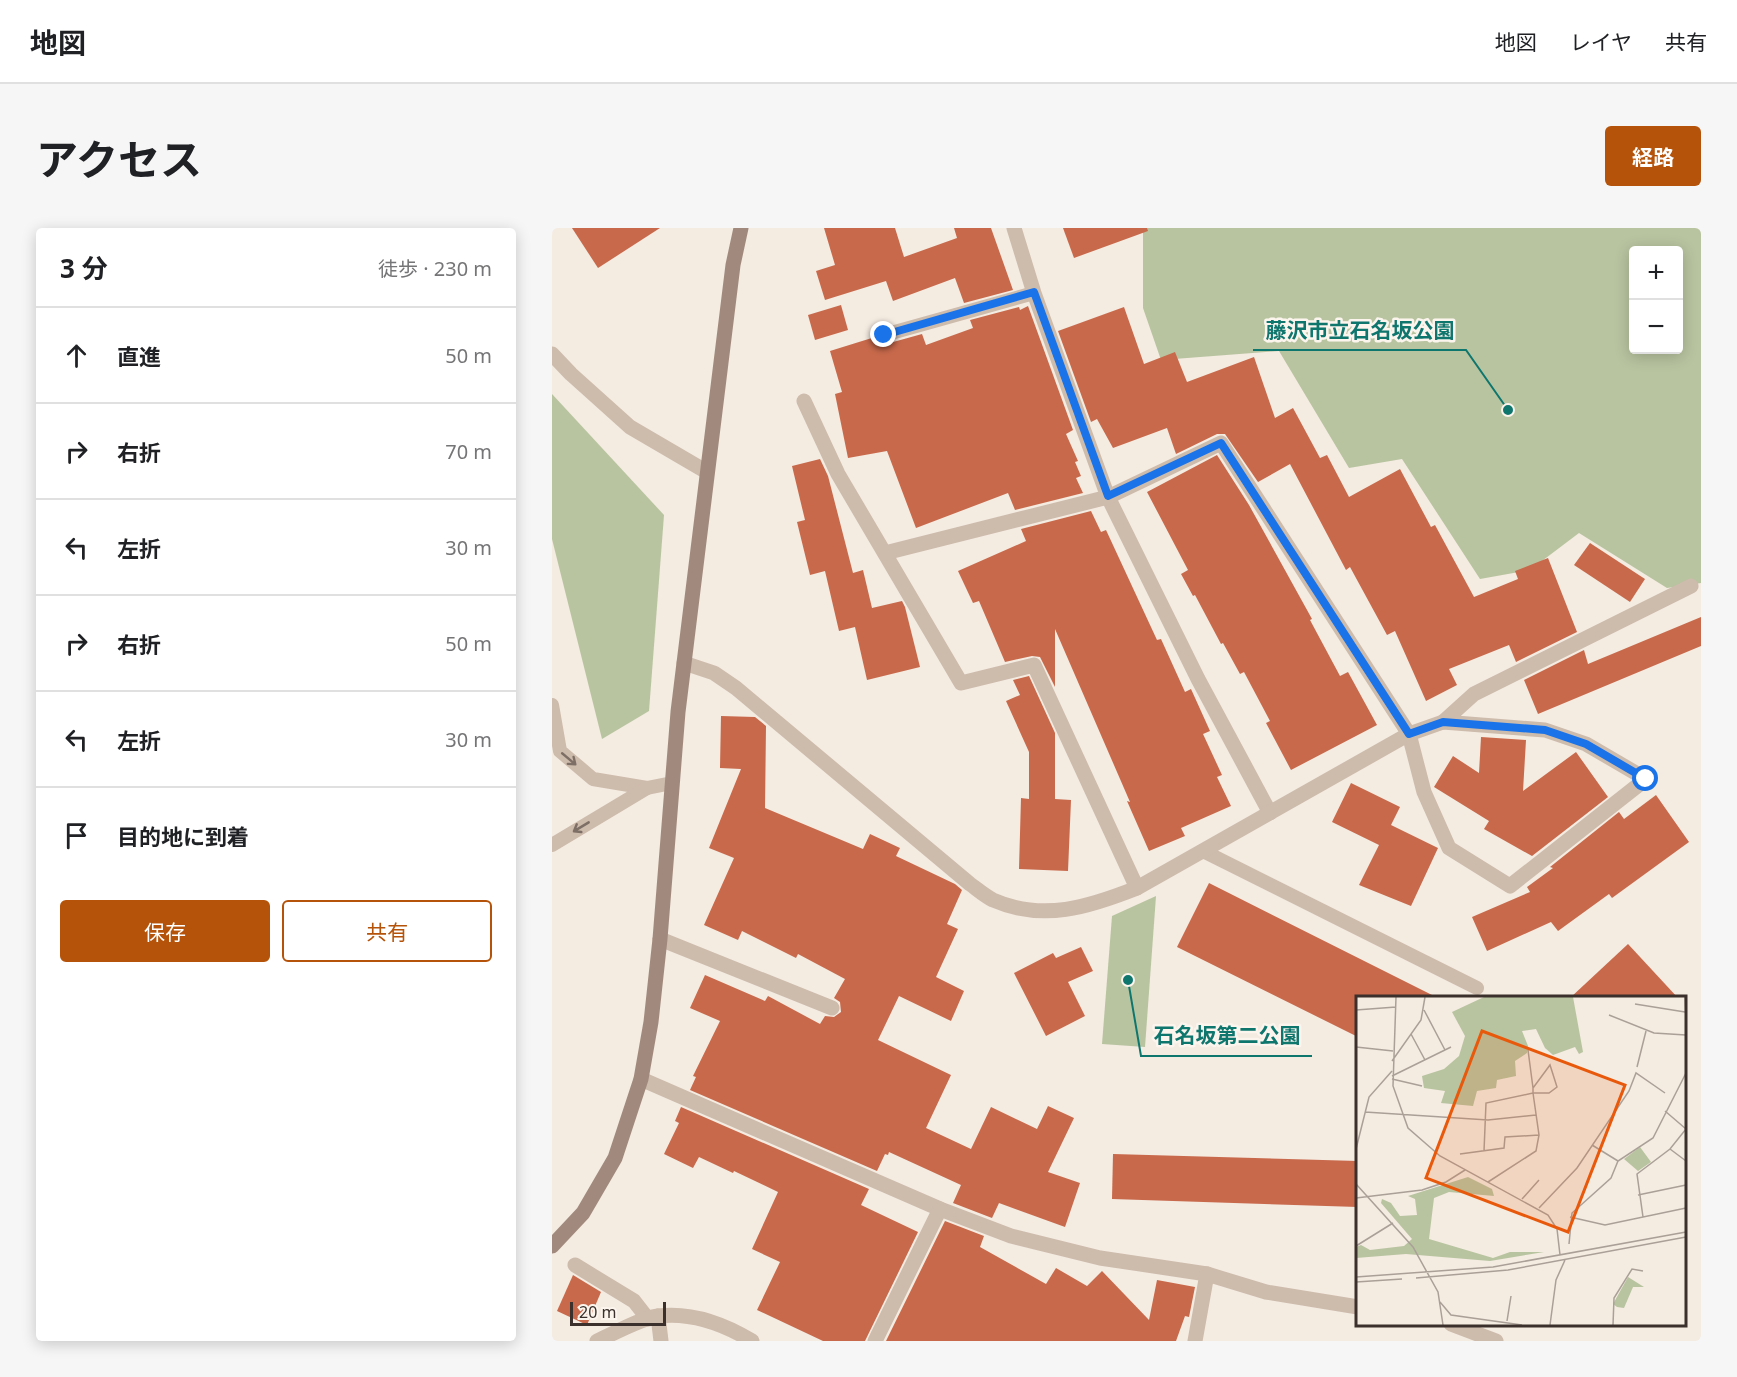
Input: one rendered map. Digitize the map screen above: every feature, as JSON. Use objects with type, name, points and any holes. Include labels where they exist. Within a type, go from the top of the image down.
[{"type":"street","points":[[552,1246],[583,1213],[615,1158],[641,1079],[651,1022],[660,939],[684,663],[733,265],[741,228]]},
{"type":"street","points":[[1014,228],[1034,292],[1108,496],[1198,679],[1270,813]]},
{"type":"street","points":[[552,354],[630,428],[707,472]]},
{"type":"street","points":[[804,400],[838,474],[961,683],[1034,664],[1137,888]]},
{"type":"street","points":[[885,553],[1108,496],[1221,443],[1409,734],[1424,792],[1449,848],[1510,886],[1646,779],[1586,744],[1545,730],[1443,722]]},
{"type":"street","points":[[684,663],[714,673],[736,687],[970,884],[991,899],[1022,910],[1057,911],[1097,904],[1137,888],[1409,734],[1443,722],[1474,694],[1690,586]]},
{"type":"street","points":[[660,939],[832,1008]]},
{"type":"street","points":[[641,1079],[940,1209],[1011,1236],[1100,1258],[1207,1274],[1266,1292],[1356,1307]]},
{"type":"street","points":[[875,1341],[940,1209]]},
{"type":"street","points":[[575,1265],[634,1301],[653,1317],[661,1341]]},
{"type":"street","points":[[1196,1341],[1207,1274]]},
{"type":"street","points":[[597,1341],[653,1317],[697,1318],[733,1329],[752,1341]]},
{"type":"street","points":[[1456,1326],[1496,1341]]},
{"type":"lane","points":[[884,335],[1034,292]]},
{"type":"lane","points":[[552,705],[560,751],[593,779],[647,788]]},
{"type":"lane","points":[[552,845],[647,788],[672,783]]},
{"type":"lane","points":[[1203,851],[1477,988]]},
{"type":"green space","points":[[1141,228],[1701,228],[1701,583],[1667,588],[1579,533],[1530,570],[1480,579],[1402,459],[1349,468],[1279,351],[1161,360],[1143,308],[1143,231]]},
{"type":"green space","points":[[552,394],[664,515],[649,711],[602,739],[552,539]]},
{"type":"green space","points":[[1156,896],[1145,1047],[1102,1044],[1112,916]]},
{"type":"building","points":[[572,228],[660,228],[598,268]]},
{"type":"building","points":[[824,228],[895,228],[904,257],[957,238],[954,228],[991,228],[1013,290],[964,303],[955,278],[893,301],[886,281],[825,300],[816,271],[835,265]]},
{"type":"building","points":[[1063,228],[1147,228],[1148,231],[1074,258]]},
{"type":"building","points":[[841,305],[848,330],[815,340],[808,315]]},
{"type":"building","points":[[1028,306],[1073,430],[1066,434],[1078,461],[1075,462],[1081,476],[1076,478],[1083,493],[1015,510],[1008,493],[916,528],[887,451],[848,458],[835,394],[842,392],[830,351],[875,337],[878,342],[886,344],[922,334],[926,345],[973,328],[970,320],[1019,307],[1020,310]]},
{"type":"building","points":[[1124,307],[1144,364],[1175,352],[1187,382],[1254,357],[1275,418],[1293,408],[1320,458],[1327,455],[1349,497],[1400,469],[1431,527],[1435,525],[1474,597],[1518,579],[1515,571],[1548,558],[1577,632],[1516,662],[1509,645],[1449,669],[1457,685],[1426,701],[1395,631],[1387,635],[1350,567],[1346,570],[1290,464],[1258,482],[1225,434],[1217,434],[1176,454],[1167,428],[1113,448],[1097,419],[1091,422],[1058,331]]},
{"type":"building","points":[[1217,455],[1249,505],[1312,619],[1310,620],[1340,676],[1348,672],[1377,725],[1291,770],[1266,723],[1270,721],[1244,672],[1240,674],[1181,574],[1188,570],[1147,492]]},
{"type":"building","points":[[820,459],[828,476],[853,573],[863,570],[872,608],[902,601],[920,667],[867,680],[855,627],[839,631],[825,571],[810,575],[797,522],[805,520],[792,466]]},
{"type":"building","points":[[1091,511],[1101,532],[1106,530],[1157,640],[1161,639],[1185,692],[1191,689],[1210,731],[1203,734],[1222,775],[1217,777],[1231,806],[1181,828],[1185,836],[1149,851],[1055,629],[1055,687],[1040,657],[1032,656],[1005,662],[979,601],[973,603],[958,571],[1026,541],[1021,529]]},
{"type":"building","points":[[1590,543],[1645,579],[1630,602],[1574,565]]},
{"type":"building","points":[[1701,617],[1701,646],[1538,714],[1524,680],[1584,650],[1588,664]]},
{"type":"building","points":[[1029,676],[1055,733],[1055,799],[1071,800],[1068,871],[1019,869],[1021,798],[1029,799],[1029,752],[1006,701],[1020,695],[1013,680]]},
{"type":"building","points":[[721,716],[755,717],[766,726],[765,808],[863,849],[870,834],[900,848],[896,856],[955,884],[962,890],[947,924],[958,929],[936,977],[964,991],[951,1021],[899,996],[878,1040],[951,1075],[926,1128],[971,1149],[991,1107],[1037,1129],[1048,1106],[1074,1118],[1048,1172],[1080,1183],[1065,1227],[999,1203],[992,1218],[953,1203],[961,1185],[889,1152],[888,1155],[885,1154],[877,1171],[690,1090],[696,1077],[693,1076],[720,1021],[690,1008],[705,975],[765,1001],[768,996],[820,1024],[825,1016],[834,1017],[841,1012],[840,1002],[834,998],[845,979],[798,954],[796,958],[742,931],[738,940],[704,925],[734,858],[709,848],[741,769],[720,768]]},
{"type":"building","points":[[1481,737],[1526,740],[1523,791],[1576,752],[1608,797],[1532,856],[1484,829],[1489,821],[1434,787],[1453,756],[1479,773]]},
{"type":"building","points":[[1351,783],[1400,807],[1391,825],[1438,848],[1411,906],[1359,885],[1379,845],[1332,822]]},
{"type":"building","points":[[1656,795],[1689,842],[1612,898],[1609,894],[1558,931],[1551,922],[1487,951],[1472,917],[1530,892],[1527,887],[1619,812],[1624,819]]},
{"type":"building","points":[[1209,883],[1434,996],[1356,996],[1356,1036],[1177,947]]},
{"type":"building","points":[[1628,944],[1676,996],[1572,996]]},
{"type":"building","points":[[1081,947],[1093,971],[1068,982],[1085,1016],[1046,1036],[1014,973],[1053,953],[1056,958]]},
{"type":"building","points":[[681,1107],[869,1189],[861,1205],[918,1232],[865,1341],[823,1341],[757,1310],[780,1262],[752,1249],[778,1192],[699,1157],[693,1168],[664,1154],[679,1123],[675,1121]]},
{"type":"building","points":[[1113,1154],[1356,1161],[1356,1207],[1112,1199]]},
{"type":"building","points":[[945,1221],[984,1236],[980,1247],[1046,1284],[1056,1268],[1087,1286],[1102,1271],[1149,1320],[1157,1280],[1195,1287],[1189,1317],[1185,1316],[1176,1341],[886,1341]]},
{"type":"building","points":[[573,1275],[601,1292],[587,1325],[557,1311]]},
{"type":"place","name":"藤沢市立石名坂公園","points":[[1508,410]]},
{"type":"place","name":"石名坂第二公園","points":[[1128,980]]},
{"type":"route","points":[[884,335],[1034,292],[1108,496],[1221,443],[1409,734],[1443,722],[1545,730],[1586,744],[1646,779]]}]
